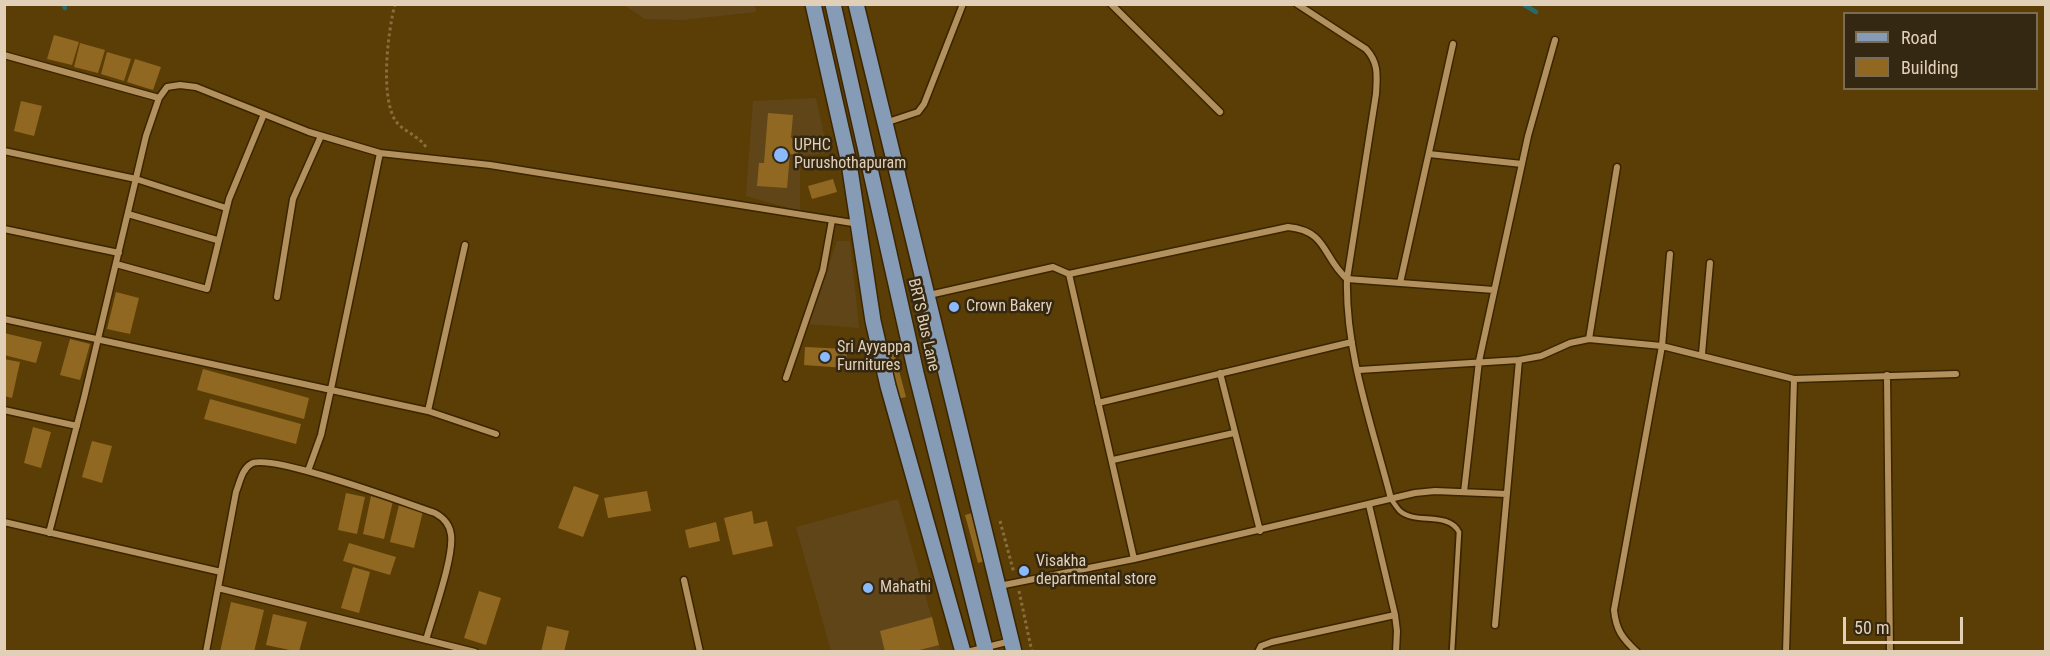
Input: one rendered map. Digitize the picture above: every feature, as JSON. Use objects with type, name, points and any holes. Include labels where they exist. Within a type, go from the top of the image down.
[{"type":"main road","points":[[813,4],[849,163],[873,321],[888,386],[963,651]]},
{"type":"main road","name":"BRTS Bus Lane","points":[[833,4],[913,363],[986,650]]},
{"type":"main road","points":[[856,4],[1012,646]]},
{"type":"street","points":[[885,123],[918,112],[924,104],[963,4]]},
{"type":"street","points":[[1111,4],[1220,112]]},
{"type":"street","points":[[1301,5],[1366,49],[1374,57],[1377,68],[1376,94],[1347,279],[1352,342],[1391,499]]},
{"type":"street","points":[[1464,492],[1479,361],[1522,164],[1555,40]]},
{"type":"street","points":[[1400,283],[1453,44]]},
{"type":"street","points":[[4,55],[159,99]]},
{"type":"street","points":[[49,532],[99,339],[136,179],[159,99],[167,87],[180,85],[196,87],[321,136],[380,153],[490,165],[859,224]]},
{"type":"street","points":[[116,264],[207,289],[226,208],[264,114]]},
{"type":"street","points":[[277,297],[293,199],[321,136]]},
{"type":"street","points":[[4,152],[136,179],[226,208]]},
{"type":"street","points":[[308,471],[321,435],[380,153]]},
{"type":"street","points":[[1429,154],[1522,164]]},
{"type":"street","points":[[1588,339],[1617,167]]},
{"type":"street","points":[[128,214],[217,240]]},
{"type":"street","points":[[786,378],[823,270],[832,220]]},
{"type":"street","points":[[926,296],[1053,267],[1069,274],[1287,227],[1312,233],[1319,239],[1334,265],[1347,279],[1494,290]]},
{"type":"street","points":[[4,229],[119,254]]},
{"type":"street","points":[[428,411],[465,245]]},
{"type":"street","points":[[1637,651],[1621,636],[1616,626],[1614,610],[1662,346],[1670,254]]},
{"type":"street","points":[[1702,354],[1710,263]]},
{"type":"street","points":[[1069,274],[1134,559]]},
{"type":"street","points":[[4,319],[428,411],[496,434]]},
{"type":"street","points":[[1359,370],[1519,360],[1541,356],[1570,343],[1588,339],[1662,346],[1702,354],[1794,379],[1956,374]]},
{"type":"street","points":[[1098,403],[1352,342]]},
{"type":"street","points":[[1495,625],[1519,360]]},
{"type":"street","points":[[1220,373],[1260,531]]},
{"type":"street","points":[[1887,375],[1890,651]]},
{"type":"street","points":[[1786,651],[1794,379]]},
{"type":"street","points":[[4,410],[77,426]]},
{"type":"street","points":[[1113,460],[1234,433]]},
{"type":"street","points":[[206,651],[236,492],[244,471],[252,463],[264,460],[308,471],[435,513],[446,519],[451,535],[448,556],[426,640]]},
{"type":"street","points":[[999,586],[1134,559],[1391,499],[1435,491],[1507,494]]},
{"type":"street","points":[[1369,505],[1395,615],[1396,651]]},
{"type":"street","points":[[4,522],[221,572]]},
{"type":"street","points":[[684,580],[700,651]]},
{"type":"street","points":[[218,588],[475,651]]},
{"type":"street","points":[[1258,651],[1262,646],[1272,642],[1395,615]]},
{"type":"street","points":[[968,651],[1012,646]]},
{"type":"lane","points":[[1391,499],[1400,511],[1409,516],[1450,523],[1459,532],[1452,651]]},
{"type":"path","points":[[395,4],[387,76],[391,104],[395,120],[420,138],[433,159]]},
{"type":"shaded area","points":[[624,5],[755,5],[756,12],[682,20],[645,19]]},
{"type":"shaded area","name":"UPHC Purushothapuram","points":[[816,98],[828,153],[800,156],[800,211],[746,196],[753,101]]},
{"type":"shaded area","points":[[837,241],[850,241],[859,328],[809,324]]},
{"type":"shaded area","name":"Mahathi","points":[[898,499],[941,651],[831,651],[796,527]]},
{"type":"building","points":[[54,35],[79,42],[72,65],[47,59]]},
{"type":"building","points":[[80,43],[105,50],[98,73],[74,67]]},
{"type":"building","points":[[107,52],[131,59],[124,81],[101,74]]},
{"type":"building","points":[[135,59],[161,67],[153,90],[127,82]]},
{"type":"building","points":[[21,101],[42,106],[34,136],[14,131]]},
{"type":"building","points":[[768,113],[793,115],[791,138],[800,139],[798,155],[790,154],[787,188],[757,186],[759,163],[764,163]]},
{"type":"building","points":[[833,179],[837,192],[812,199],[808,186]]},
{"type":"building","points":[[116,292],[139,298],[130,334],[107,329]]},
{"type":"building","points":[[4,333],[42,342],[36,363],[4,355]]},
{"type":"building","points":[[70,339],[90,344],[80,380],[60,375]]},
{"type":"building","name":"Sri Ayyappa Furnitures","points":[[805,347],[847,349],[846,368],[804,365]]},
{"type":"building","points":[[893,348],[906,397],[898,399],[886,350]]},
{"type":"building","points":[[4,359],[20,362],[12,398],[4,396]]},
{"type":"building","points":[[203,369],[309,398],[304,419],[197,390]]},
{"type":"building","points":[[210,399],[301,424],[296,444],[204,419]]},
{"type":"building","points":[[33,427],[51,432],[41,468],[24,463]]},
{"type":"building","points":[[92,441],[112,446],[102,483],[82,477]]},
{"type":"building","points":[[574,486],[599,495],[583,537],[558,528]]},
{"type":"building","points":[[647,491],[651,511],[608,518],[604,498]]},
{"type":"building","points":[[346,493],[365,497],[357,534],[338,530]]},
{"type":"building","points":[[371,496],[393,501],[384,539],[363,534]]},
{"type":"building","points":[[399,505],[423,511],[414,548],[390,542]]},
{"type":"building","points":[[752,511],[754,524],[767,521],[773,546],[733,555],[724,518]]},
{"type":"building","points":[[972,513],[985,561],[978,563],[965,515]]},
{"type":"building","points":[[716,522],[720,541],[689,548],[685,530]]},
{"type":"building","points":[[349,543],[396,557],[390,575],[343,561]]},
{"type":"building","points":[[353,567],[370,572],[359,613],[341,608]]},
{"type":"building","points":[[479,591],[501,598],[486,645],[464,638]]},
{"type":"building","points":[[231,602],[264,610],[254,652],[220,652]]},
{"type":"building","points":[[273,614],[307,622],[299,652],[266,645]]},
{"type":"building","points":[[932,617],[939,645],[912,652],[885,652],[880,631]]},
{"type":"building","points":[[547,626],[569,631],[564,652],[541,652]]},
{"type":"waterway","points":[[63,4],[65,8]]},
{"type":"waterway","points":[[1523,4],[1536,12]]},
{"type":"place","name":"UPHC Purushothapuram","points":[[781,155]]},
{"type":"place","name":"Crown Bakery","points":[[954,307]]},
{"type":"place","name":"Sri Ayyappa Furnitures","points":[[825,357]]},
{"type":"place","name":"Visakha departmental store","points":[[1024,571]]},
{"type":"place","name":"Mahathi","points":[[868,588]]}]
